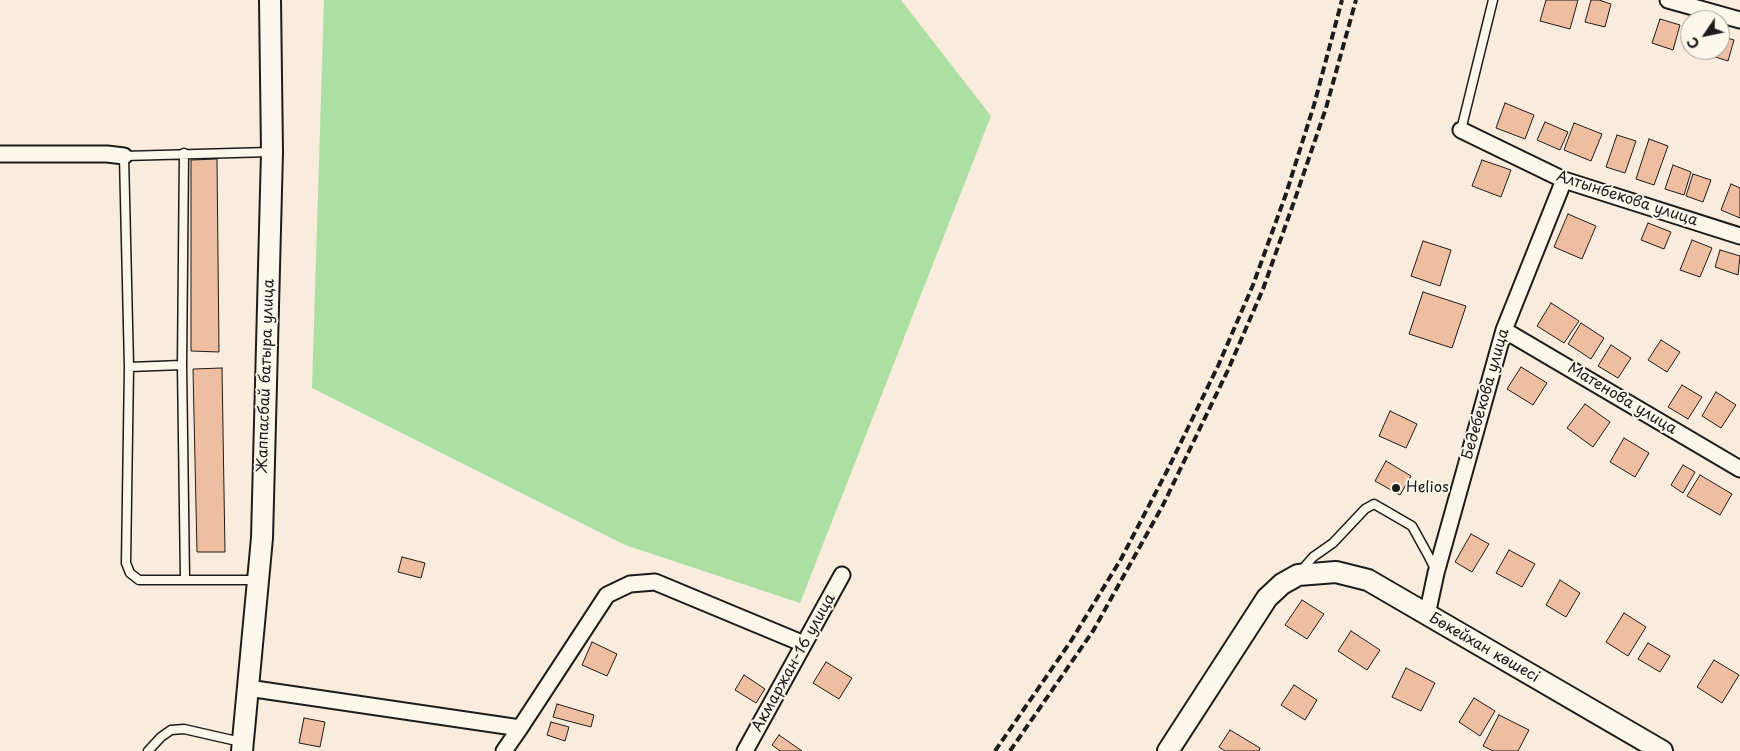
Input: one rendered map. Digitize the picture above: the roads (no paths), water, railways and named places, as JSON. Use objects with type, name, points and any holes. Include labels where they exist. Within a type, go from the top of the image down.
[{"type":"main road","name":"Жаппасбай батыра улица","points":[[243,747],[262,538],[272,152],[270,0]]},
{"type":"main road","name":"Бөкейхан көшесі","points":[[1298,575],[1336,572],[1368,580],[1662,751]]},
{"type":"main road","points":[[1168,751],[1268,598],[1282,584],[1298,575]]},
{"type":"street","points":[[1668,0],[1740,20]]},
{"type":"street","name":"Алтынбекова улица","points":[[1462,130],[1564,180],[1740,236]]},
{"type":"street","points":[[0,154],[107,154],[124,156]]},
{"type":"street","name":"Бедебекова улица","points":[[1427,615],[1436,573],[1504,330],[1564,180]]},
{"type":"street","name":"Матенова улица","points":[[1504,330],[1740,469]]},
{"type":"street","name":"Акмаржан-16 улица","points":[[745,751],[842,575]]},
{"type":"street","points":[[504,751],[607,596],[630,584],[655,582],[804,644]]},
{"type":"street","points":[[248,688],[520,728]]},
{"type":"lane","points":[[1462,130],[1492,0]]},
{"type":"lane","points":[[258,580],[139,580],[130,573],[126,563],[129,367],[124,156],[272,152]]},
{"type":"lane","points":[[184,153],[182,365],[185,579]]},
{"type":"lane","points":[[129,367],[182,365]]},
{"type":"lane","points":[[1298,575],[1314,557],[1332,543],[1365,509],[1374,504],[1412,526],[1436,573]]},
{"type":"lane","points":[[148,751],[161,737],[171,730],[184,729],[243,747]]},
{"type":"railway","points":[[995,751],[1071,641],[1121,559],[1168,469],[1218,366],[1253,285],[1286,194],[1314,105],[1342,0]]},
{"type":"railway","points":[[1010,751],[1093,631],[1163,505],[1228,370],[1263,289],[1295,199],[1326,108],[1356,0]]},
{"type":"place","name":"Helios","points":[[1396,488]]}]
